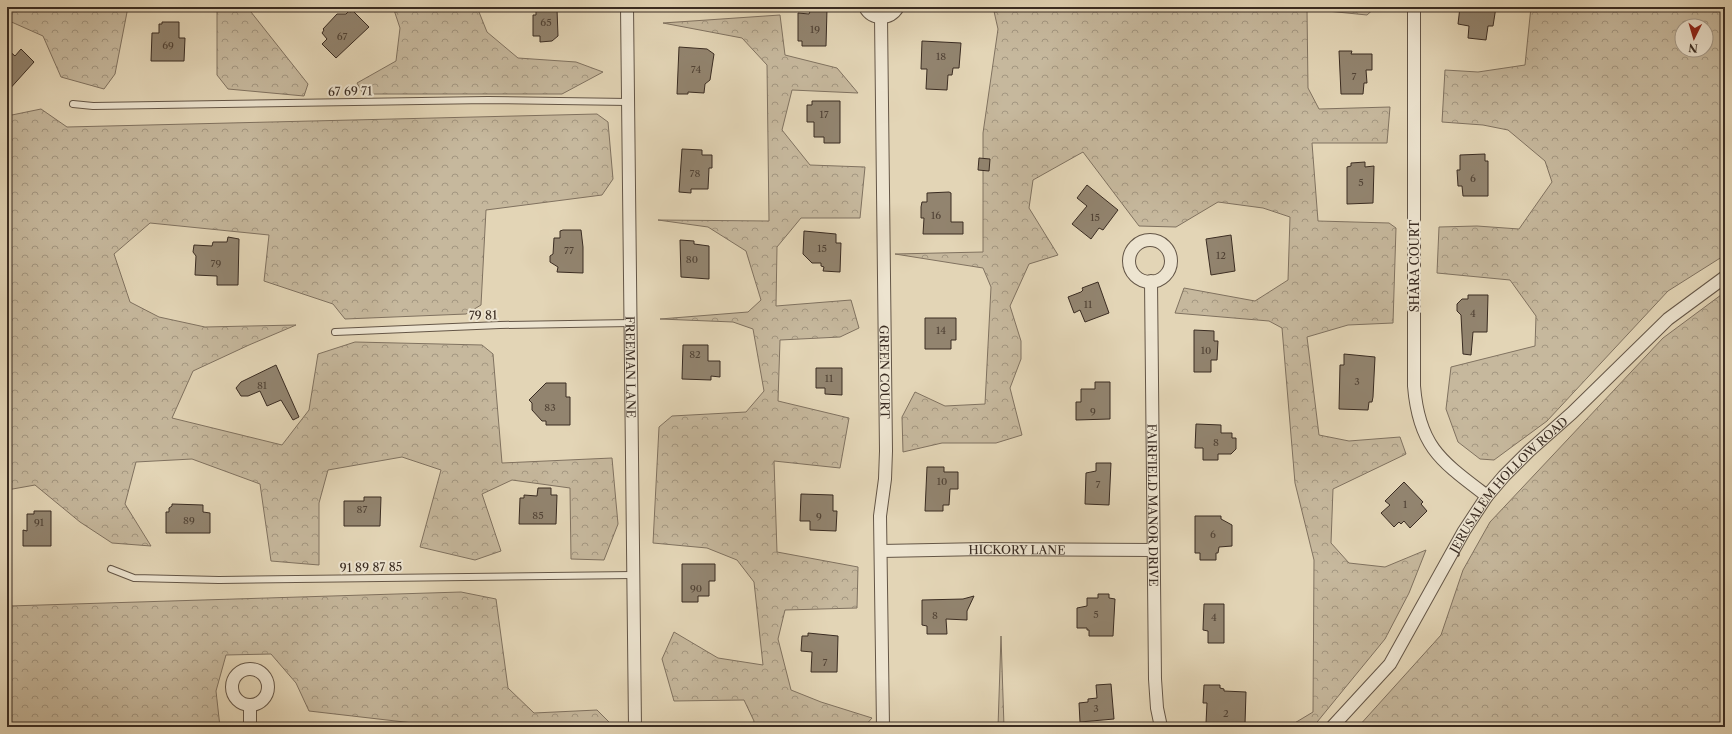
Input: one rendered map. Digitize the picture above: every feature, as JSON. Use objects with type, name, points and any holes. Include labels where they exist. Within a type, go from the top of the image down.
[{"type":"street","name":"FREEMAN LANE","points":[[628,7],[635,727]]},
{"type":"street","points":[[865,7],[870,14],[881,17],[893,13],[898,7]]},
{"type":"street","name":"SHARA COURT","points":[[1414,7],[1414,386],[1416,410],[1424,433],[1435,452],[1456,472],[1487,496]]},
{"type":"street","name":"GREEN COURT","points":[[881,17],[886,451],[885,479],[880,516],[883,727]]},
{"type":"street","name":"JERUSALEM HOLLOW ROAD","points":[[1332,727],[1390,664],[1464,531],[1487,496],[1529,451],[1572,413],[1651,334],[1668,319],[1725,277]]},
{"type":"street","name":"FAIRFIELD MANOR DRIVE","points":[[1151,282],[1155,679],[1157,708],[1161,727]]},
{"type":"street","name":"HICKORY LANE","points":[[881,551],[1153,550]]},
{"type":"street","points":[[250,706],[250,727]]},
{"type":"lane","name":"67 69 71","points":[[73,104],[93,106],[488,100],[628,102]]},
{"type":"lane","name":"79 81","points":[[335,332],[484,326],[631,323]]},
{"type":"lane","name":"91 89 87 85","points":[[111,569],[134,578],[219,580],[633,575]]},
{"type":"green space","points":[[7,7],[128,7],[115,74],[104,89],[61,77],[43,36],[7,20]]},
{"type":"green space","points":[[217,7],[247,7],[308,84],[304,96],[228,89],[217,75]]},
{"type":"green space","points":[[393,7],[477,7],[487,32],[518,58],[576,62],[603,72],[562,94],[363,94],[357,83],[396,61],[400,28]]},
{"type":"green space","points":[[993,7],[1376,7],[1367,15],[1307,9],[1308,88],[1319,109],[1390,107],[1387,143],[1312,143],[1318,221],[1389,223],[1396,228],[1393,323],[1348,325],[1307,337],[1319,435],[1349,441],[1400,437],[1406,454],[1333,489],[1331,543],[1349,563],[1385,567],[1426,550],[1409,593],[1385,639],[1313,727],[1288,727],[1313,712],[1314,560],[1295,483],[1282,328],[1269,321],[1175,313],[1184,288],[1255,301],[1288,280],[1290,217],[1263,208],[1218,202],[1176,227],[1139,226],[1083,152],[1033,180],[1029,208],[1058,255],[1029,264],[1010,306],[1021,341],[1021,359],[1010,388],[1022,435],[996,443],[942,443],[903,452],[902,417],[915,392],[945,406],[985,404],[991,287],[983,268],[895,254],[983,252],[983,133],[998,29]]},
{"type":"green space","points":[[1531,7],[1725,7],[1725,255],[1668,291],[1547,421],[1494,460],[1480,459],[1458,442],[1446,409],[1451,367],[1535,346],[1536,316],[1510,280],[1437,273],[1439,227],[1477,226],[1519,229],[1552,182],[1545,161],[1508,130],[1483,125],[1442,122],[1445,70],[1478,72],[1525,65]]},
{"type":"green space","points":[[780,15],[785,55],[837,68],[858,93],[792,90],[782,130],[810,165],[865,167],[860,218],[801,218],[777,247],[776,306],[851,300],[859,328],[840,337],[780,340],[778,401],[849,418],[840,468],[774,461],[777,552],[858,567],[857,608],[785,610],[778,639],[791,690],[821,702],[872,718],[864,727],[753,727],[754,721],[744,700],[674,701],[662,659],[674,632],[718,658],[763,665],[754,582],[737,560],[707,548],[653,543],[659,427],[672,416],[746,412],[764,391],[753,329],[733,322],[660,319],[748,312],[761,300],[746,251],[708,227],[658,220],[769,221],[767,65],[742,38],[663,23]]},
{"type":"green space","points":[[41,109],[67,127],[597,114],[608,122],[613,179],[602,195],[486,210],[481,305],[466,314],[345,319],[333,304],[264,281],[269,235],[150,223],[114,254],[130,302],[159,317],[205,327],[296,325],[193,371],[172,418],[282,445],[309,410],[318,354],[355,342],[482,345],[493,354],[502,463],[612,458],[618,524],[604,560],[571,559],[570,488],[512,480],[482,494],[501,551],[475,560],[420,547],[441,470],[402,457],[328,470],[319,503],[319,565],[271,561],[260,484],[192,459],[136,462],[125,504],[151,546],[112,543],[80,522],[35,485],[7,490],[7,116]]},
{"type":"green space","points":[[1725,292],[1725,727],[1358,727],[1441,635],[1463,570],[1490,522],[1663,338]]},
{"type":"green space","points":[[461,592],[496,599],[508,688],[534,713],[597,710],[614,727],[415,727],[413,723],[309,711],[296,683],[271,654],[226,655],[216,691],[220,727],[7,726],[7,604],[9,606]]},
{"type":"green space","points":[[1001,636],[1004,727],[998,727]]},
{"type":"building","points":[[536,7],[554,7],[554,9],[557,9],[558,36],[552,41],[540,42],[540,36],[533,36],[533,15],[536,15]]},
{"type":"building","points":[[1460,7],[1496,7],[1493,26],[1488,26],[1486,40],[1468,38],[1469,26],[1458,24]]},
{"type":"building","points":[[811,9],[827,9],[826,46],[802,46],[802,41],[798,41],[798,13],[809,14]]},
{"type":"building","points":[[352,10],[369,27],[336,58],[322,44],[327,39],[322,33],[324,30],[323,29],[337,14],[346,14]]},
{"type":"building","points":[[162,22],[179,22],[179,38],[185,38],[184,61],[151,61],[152,33],[159,33],[159,24],[162,24]]},
{"type":"building","points":[[922,41],[961,43],[959,68],[953,68],[952,75],[948,75],[947,90],[926,89],[927,69],[921,69]]},
{"type":"building","points":[[679,47],[707,49],[714,54],[710,80],[705,84],[704,93],[688,92],[688,94],[677,94]]},
{"type":"building","points":[[7,49],[15,56],[21,49],[34,62],[7,92]]},
{"type":"building","points":[[1339,51],[1352,51],[1351,54],[1372,54],[1372,70],[1366,70],[1367,83],[1364,83],[1363,94],[1341,94]]},
{"type":"building","points":[[812,101],[840,101],[840,143],[824,143],[824,137],[814,137],[814,122],[807,122],[807,105],[812,105]]},
{"type":"building","points":[[682,149],[702,150],[702,155],[712,155],[712,168],[709,168],[708,189],[691,189],[691,193],[679,192]]},
{"type":"building","points":[[1485,154],[1485,161],[1488,161],[1488,196],[1463,196],[1462,186],[1458,186],[1457,170],[1460,170],[1460,155]]},
{"type":"building","points":[[979,158],[990,159],[989,171],[978,170]]},
{"type":"building","points":[[1365,162],[1365,167],[1374,166],[1373,203],[1347,204],[1347,167],[1351,166],[1351,163]]},
{"type":"building","points":[[1087,185],[1118,210],[1103,230],[1099,228],[1091,239],[1072,224],[1087,206],[1077,198]]},
{"type":"building","points":[[927,193],[951,193],[951,222],[963,222],[963,234],[923,234],[924,218],[921,218],[921,207],[922,202],[927,202]]},
{"type":"building","points":[[581,230],[583,247],[583,273],[557,272],[558,267],[550,262],[550,256],[553,254],[554,238],[560,238],[560,231]]},
{"type":"building","points":[[804,231],[836,234],[836,243],[841,243],[840,272],[823,271],[824,267],[821,266],[821,263],[812,263],[803,254]]},
{"type":"building","points":[[1231,235],[1235,271],[1211,275],[1206,239]]},
{"type":"building","points":[[228,237],[239,239],[238,285],[217,285],[217,276],[195,275],[196,256],[193,252],[194,245],[212,246],[213,242],[227,242]]},
{"type":"building","points":[[680,240],[694,241],[694,244],[709,246],[709,279],[681,277]]},
{"type":"building","points":[[1098,282],[1109,313],[1085,322],[1080,310],[1074,313],[1068,297],[1081,292],[1083,290],[1082,288]]},
{"type":"building","points":[[1468,295],[1488,295],[1487,332],[1473,332],[1471,355],[1463,354],[1461,315],[1457,311],[1457,304],[1462,299],[1468,299]]},
{"type":"building","points":[[925,318],[956,318],[956,340],[951,340],[951,349],[925,349]]},
{"type":"building","points":[[1194,330],[1214,331],[1214,341],[1218,341],[1217,360],[1211,360],[1211,372],[1194,372]]},
{"type":"building","points":[[683,345],[708,345],[708,361],[720,361],[720,377],[711,376],[711,380],[682,379]]},
{"type":"building","points":[[1344,354],[1375,357],[1373,397],[1372,402],[1369,402],[1368,410],[1339,409],[1340,365],[1344,365]]},
{"type":"building","points":[[276,365],[299,417],[293,420],[281,400],[267,406],[260,391],[248,396],[241,396],[236,388],[241,382]]},
{"type":"building","points":[[816,368],[842,368],[842,395],[825,394],[825,388],[816,388]]},
{"type":"building","points":[[1095,382],[1110,382],[1110,419],[1076,420],[1076,402],[1081,402],[1081,389],[1095,389]]},
{"type":"building","points":[[546,383],[566,383],[566,397],[570,397],[570,425],[546,425],[546,421],[542,421],[532,410],[532,403],[529,400]]},
{"type":"building","points":[[1196,424],[1221,425],[1221,433],[1232,433],[1232,438],[1236,438],[1236,449],[1231,454],[1218,454],[1218,460],[1203,460],[1203,448],[1195,448]]},
{"type":"building","points":[[1096,463],[1111,463],[1109,505],[1085,504],[1086,473],[1096,471]]},
{"type":"building","points":[[927,467],[944,467],[944,472],[958,472],[958,489],[950,489],[949,505],[943,505],[943,511],[925,511]]},
{"type":"building","points":[[1404,482],[1423,502],[1421,504],[1427,511],[1410,528],[1404,521],[1401,524],[1399,522],[1394,527],[1381,513],[1390,505],[1385,501]]},
{"type":"building","points":[[538,488],[551,488],[551,495],[557,495],[556,524],[519,524],[520,498],[524,498],[524,495],[537,496]]},
{"type":"building","points":[[801,494],[833,495],[833,511],[837,511],[836,531],[810,530],[810,521],[800,521]]},
{"type":"building","points":[[364,497],[381,497],[380,526],[344,526],[344,501],[364,501]]},
{"type":"building","points":[[172,504],[203,505],[203,512],[210,513],[210,533],[166,533],[166,512],[169,512],[169,508]]},
{"type":"building","points":[[34,511],[51,511],[51,546],[23,546],[23,530],[27,531],[27,514],[34,514]]},
{"type":"building","points":[[1195,516],[1221,516],[1221,519],[1232,525],[1232,546],[1219,547],[1218,553],[1216,553],[1216,560],[1200,560],[1200,553],[1195,553]]},
{"type":"building","points":[[682,564],[715,564],[715,581],[709,581],[709,596],[698,596],[698,602],[682,602]]},
{"type":"building","points":[[1098,594],[1109,594],[1109,598],[1115,599],[1113,636],[1089,636],[1089,630],[1087,630],[1087,628],[1077,628],[1077,608],[1087,606],[1087,598],[1098,598]]},
{"type":"building","points":[[974,596],[967,611],[967,620],[946,619],[947,634],[927,634],[927,626],[922,625],[922,600],[963,599]]},
{"type":"building","points":[[1204,604],[1224,604],[1224,643],[1208,643],[1208,631],[1203,630]]},
{"type":"building","points":[[808,633],[838,636],[837,672],[811,672],[812,652],[801,651],[802,636],[808,636]]},
{"type":"building","points":[[1111,684],[1114,719],[1080,722],[1079,703],[1088,702],[1088,699],[1097,698],[1096,685]]},
{"type":"building","points":[[1204,685],[1220,685],[1220,688],[1224,689],[1224,691],[1246,692],[1245,724],[1206,723],[1207,703],[1203,703]]}]
